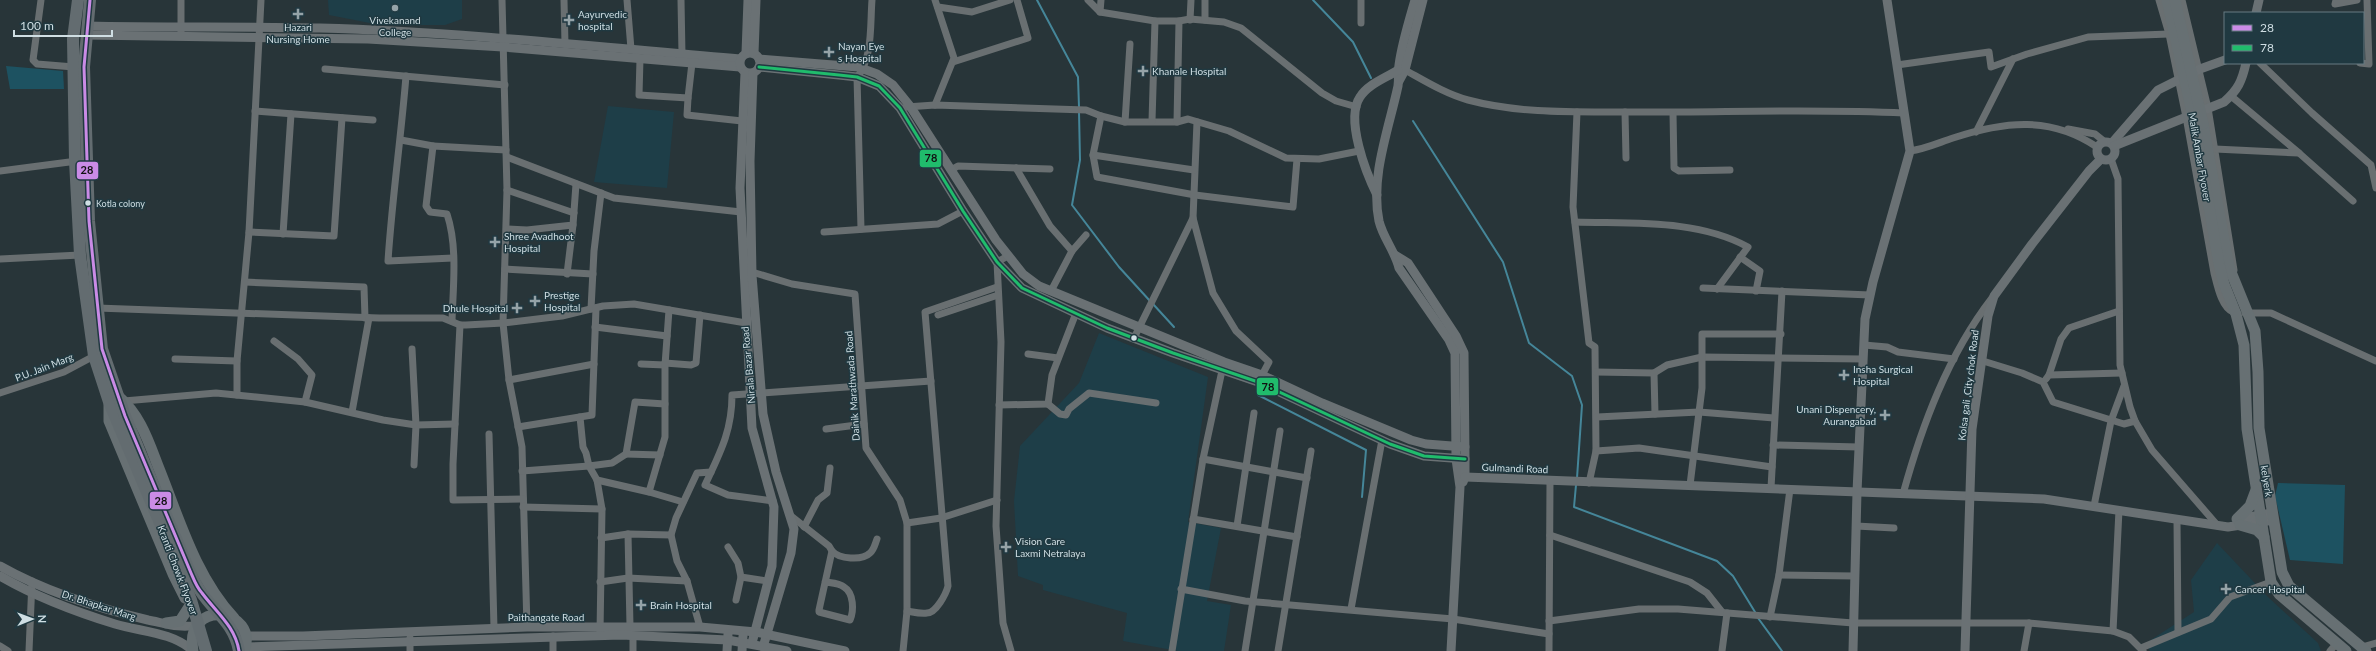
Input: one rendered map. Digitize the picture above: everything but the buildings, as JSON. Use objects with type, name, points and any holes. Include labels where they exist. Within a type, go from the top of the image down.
[{"type":"highway","points":[[78,0],[73,39],[81,160],[89,221],[102,349],[117,400]]},
{"type":"highway","points":[[90,0],[86,30],[84,67],[80,255],[94,356],[117,400]]},
{"type":"highway","name":"Kranti Chowk Flyover","points":[[117,400],[172,541],[206,651]]},
{"type":"highway","name":"Kranti Chowk Flyover","points":[[172,541],[201,593],[218,610],[244,650]]},
{"type":"main road","name":"Malik Ambar Flyover","points":[[2166,0],[2195,126],[2219,264],[2236,314],[2244,345],[2247,416],[2271,582]]},
{"type":"main road","name":"Malik Ambar Flyover","points":[[2175,0],[2203,124],[2229,267],[2234,278]]},
{"type":"main road","name":"kelyerk","points":[[2234,278],[2255,331],[2259,416],[2282,572],[2289,586],[2364,649]]},
{"type":"main road","points":[[197,624],[173,574],[109,421],[117,400],[139,419],[198,565],[217,600],[241,626],[246,636],[244,650]]},
{"type":"main road","points":[[2247,416],[2259,416]]},
{"type":"main road","points":[[2257,488],[2250,506],[2238,522],[2257,530],[2264,537]]},
{"type":"main road","points":[[2271,582],[2279,594],[2333,647],[2346,651]]},
{"type":"main road","points":[[166,624],[180,621],[189,607]]},
{"type":"main road","points":[[193,651],[192,639],[197,624],[204,618],[214,614],[224,614],[234,618]]},
{"type":"street","points":[[41,0],[33,60],[37,64],[74,67]]},
{"type":"street","points":[[181,0],[181,32]]},
{"type":"street","points":[[237,395],[237,361],[249,232],[260,0]]},
{"type":"street","points":[[502,0],[507,154],[507,229],[503,323],[509,380],[522,447],[526,627]]},
{"type":"street","points":[[564,0],[565,44]]},
{"type":"street","points":[[627,0],[630,49]]},
{"type":"street","points":[[681,0],[682,54]]},
{"type":"street","points":[[748,0],[750,63]]},
{"type":"street","points":[[750,63],[756,0]]},
{"type":"street","points":[[861,229],[856,77],[863,70],[867,52],[871,0]]},
{"type":"street","points":[[936,4],[972,12],[1010,0]]},
{"type":"street","points":[[953,62],[1028,38],[1017,0]]},
{"type":"street","points":[[1088,0],[1100,12],[1155,21],[1205,20],[1224,22],[1241,28],[1322,93],[1336,101],[1357,107]]},
{"type":"street","points":[[1100,12],[1101,0]]},
{"type":"street","points":[[1190,20],[1191,0]]},
{"type":"street","points":[[1205,0],[1205,20]]},
{"type":"street","points":[[1361,0],[1361,23]]},
{"type":"street","points":[[1402,70],[1415,0]]},
{"type":"street","points":[[1423,0],[1398,82],[1380,166],[1376,195],[1379,221],[1396,254],[1399,268],[1454,349],[1456,358],[1461,459],[1451,651]]},
{"type":"street","points":[[1853,651],[1857,492],[1865,319],[1870,295],[1910,151],[1887,0]]},
{"type":"street","points":[[2158,0],[2169,34],[2177,80],[2186,117],[2214,273],[2220,293],[2229,311],[2236,314],[2271,313],[2376,362]]},
{"type":"street","points":[[2182,0],[2200,69],[2208,108],[2232,252],[2234,278]]},
{"type":"street","points":[[2256,12],[2259,0]]},
{"type":"street","points":[[2336,0],[2335,4],[2357,0]]},
{"type":"street","points":[[2364,63],[2369,64],[2367,0]]},
{"type":"street","points":[[935,105],[954,58],[936,4]]},
{"type":"street","points":[[1152,121],[1155,21]]},
{"type":"street","points":[[1177,122],[1177,48],[1180,21]]},
{"type":"street","points":[[86,30],[259,32],[334,29],[503,43],[692,63],[750,63],[858,67],[877,74],[893,85],[910,106],[950,170],[1008,256],[1023,274],[1039,286],[1138,327],[1223,366]]},
{"type":"street","points":[[1897,65],[1989,52],[1991,67],[2088,36],[2169,34]]},
{"type":"street","points":[[503,43],[565,44],[682,54],[856,77],[879,86],[900,108],[963,211],[998,262],[1022,288],[1076,314],[1134,338],[1260,378],[1411,440],[1426,444],[1461,447]]},
{"type":"street","points":[[1125,122],[1130,44]]},
{"type":"street","points":[[640,58],[639,95],[688,98]]},
{"type":"street","points":[[1976,132],[2013,59]]},
{"type":"street","points":[[2111,159],[2101,159],[2097,152],[2107,145],[2158,90],[2200,69],[2224,60]]},
{"type":"street","points":[[692,63],[687,115],[742,121]]},
{"type":"street","name":"Nirala Bazar Road","points":[[750,63],[742,121],[741,212],[746,327],[752,428],[773,501],[772,566],[752,643]]},
{"type":"street","name":"Nirala Bazar Road","points":[[750,63],[752,272],[761,394],[763,414],[776,472],[794,529],[791,553],[763,647]]},
{"type":"street","points":[[2107,145],[2224,102],[2238,90],[2242,81],[2246,64]]},
{"type":"street","points":[[2261,64],[2312,113],[2371,165],[2375,175],[2376,188]]},
{"type":"street","points":[[325,69],[505,85]]},
{"type":"street","points":[[1376,195],[1358,151],[1357,107],[1359,98],[1368,88],[1402,70]]},
{"type":"street","points":[[1402,70],[1466,100],[1508,109],[1577,112],[1674,113],[1847,110],[1904,113]]},
{"type":"street","points":[[406,76],[401,140],[392,191],[388,261],[453,258]]},
{"type":"street","points":[[2231,96],[2353,201]]},
{"type":"street","points":[[900,108],[935,105],[1086,110],[1101,116],[1125,122],[1177,122],[1188,119],[1229,131],[1286,158],[1318,159],[1358,151]]},
{"type":"street","points":[[255,111],[373,120]]},
{"type":"street","points":[[1577,112],[1573,207],[1589,343],[1595,347],[1596,372],[1596,451],[1586,482]]},
{"type":"street","points":[[1625,112],[1626,158]]},
{"type":"street","points":[[1674,113],[1674,168],[1679,171],[1730,170]]},
{"type":"street","points":[[283,234],[291,114]]},
{"type":"street","points":[[1101,116],[1093,154],[1097,177],[1195,195],[1293,207],[1297,159]]},
{"type":"street","points":[[249,232],[334,236],[342,118]]},
{"type":"street","points":[[1197,122],[1193,218],[1213,293],[1236,331],[1269,362],[1260,378]]},
{"type":"street","points":[[1910,151],[1923,150],[1976,132],[2012,124],[2035,124],[2062,129],[2081,130],[2095,134],[2116,153],[2111,159]]},
{"type":"street","points":[[401,140],[433,146],[507,154],[576,184],[614,198],[741,212]]},
{"type":"street","points":[[433,146],[426,206],[430,212],[447,214],[450,224],[453,258],[452,321]]},
{"type":"street","points":[[2215,149],[2299,153]]},
{"type":"street","points":[[1093,154],[1194,170]]},
{"type":"street","name":"Kolsa gali ,City chok Road","points":[[1965,651],[1972,428],[1983,361],[1983,337],[1994,296],[2036,238],[2089,171],[2101,159]]},
{"type":"street","points":[[2111,159],[2118,179],[2119,312],[2124,386],[2135,421],[2152,450],[2218,526]]},
{"type":"street","points":[[0,171],[81,160]]},
{"type":"street","points":[[950,170],[958,166],[1050,169]]},
{"type":"street","points":[[1016,168],[1050,226],[1072,252]]},
{"type":"street","points":[[567,274],[576,184]]},
{"type":"street","points":[[507,190],[574,213]]},
{"type":"street","points":[[518,427],[592,415],[596,327],[593,274],[601,193]]},
{"type":"street","points":[[824,232],[938,224],[963,211]]},
{"type":"street","points":[[1134,338],[1138,327],[1193,218]]},
{"type":"street","points":[[1575,222],[1648,225],[1715,233],[1748,247],[1717,288]]},
{"type":"street","points":[[507,229],[527,230],[573,225]]},
{"type":"street","points":[[1051,291],[1072,252],[1086,235]]},
{"type":"street","points":[[0,259],[80,255]]},
{"type":"street","points":[[998,262],[1008,256]]},
{"type":"street","points":[[1740,256],[1760,271],[1756,291]]},
{"type":"street","points":[[998,262],[997,291],[1001,342],[996,526],[1003,623],[1011,651]]},
{"type":"street","points":[[505,269],[567,274],[593,274]]},
{"type":"street","name":"Dainik Marathwada Road","points":[[752,272],[792,284],[855,294],[866,448],[900,500],[907,523],[907,612],[903,651]]},
{"type":"street","points":[[245,282],[364,287],[367,318],[352,412]]},
{"type":"street","points":[[1703,288],[1870,295]]},
{"type":"street","points":[[938,315],[997,291]]},
{"type":"street","points":[[907,612],[928,614],[946,592],[948,586],[941,518],[925,312],[997,291]]},
{"type":"street","points":[[1771,488],[1774,418],[1780,359],[1782,291]]},
{"type":"street","points":[[1903,494],[1916,449],[1944,378],[1977,318],[1994,296]]},
{"type":"street","points":[[97,308],[367,318],[443,318],[460,325],[503,323],[562,316],[594,308],[634,304],[700,315],[756,330]]},
{"type":"street","points":[[649,492],[665,437],[665,364],[669,310]]},
{"type":"street","points":[[2043,382],[2048,375],[2061,339],[2069,328],[2119,312]]},
{"type":"street","points":[[1048,404],[1052,375],[1076,314]]},
{"type":"street","points":[[641,364],[691,365],[696,363],[700,315]]},
{"type":"street","points":[[460,325],[453,500],[523,499]]},
{"type":"street","points":[[596,327],[667,336]]},
{"type":"street","points":[[1690,485],[1702,388],[1702,334],[1781,334]]},
{"type":"street","points":[[274,341],[298,359],[312,375],[305,402]]},
{"type":"street","points":[[1864,345],[1887,347],[1898,352],[1954,359]]},
{"type":"street","points":[[412,349],[416,425],[414,465]]},
{"type":"street","points":[[1028,354],[1058,358]]},
{"type":"street","name":"P.U. Jain Marg","points":[[0,393],[64,372],[94,356]]},
{"type":"street","points":[[1596,372],[1654,373],[1667,365],[1702,357],[1863,359]]},
{"type":"street","points":[[175,359],[237,361]]},
{"type":"street","points":[[1983,361],[2022,373],[2043,382],[2053,402],[2111,421],[2124,424],[2135,421]]},
{"type":"street","points":[[509,380],[594,364]]},
{"type":"street","points":[[1172,651],[1203,459],[1223,366]]},
{"type":"street","points":[[1654,373],[1655,414]]},
{"type":"street","points":[[2048,375],[2122,373]]},
{"type":"street","points":[[1260,378],[1382,440],[1424,456],[1461,459]]},
{"type":"street","points":[[773,501],[728,495],[705,485],[725,443],[732,417],[732,395],[750,395],[861,385],[931,381]]},
{"type":"street","points":[[2094,506],[2111,421],[2124,386]]},
{"type":"street","points":[[117,400],[216,393],[305,402],[383,420],[416,425],[455,424]]},
{"type":"street","points":[[999,405],[1048,404],[1060,414],[1066,415],[1069,409],[1089,393],[1156,403]]},
{"type":"street","points":[[626,454],[635,402],[665,404]]},
{"type":"street","points":[[1597,417],[1699,412],[1774,418]]},
{"type":"street","points":[[1237,526],[1254,413]]},
{"type":"street","points":[[580,417],[583,447],[586,452],[589,466],[597,480],[602,509],[600,632]]},
{"type":"street","points":[[826,429],[864,424]]},
{"type":"street","points":[[1245,651],[1280,431]]},
{"type":"street","points":[[489,434],[492,500],[494,628]]},
{"type":"street","points":[[1352,609],[1382,440]]},
{"type":"street","points":[[1773,445],[1859,447]]},
{"type":"street","points":[[1596,451],[1639,448],[1772,467]]},
{"type":"street","points":[[1278,651],[1311,451]]},
{"type":"street","points":[[522,471],[612,463],[626,454],[660,455]]},
{"type":"street","points":[[1203,459],[1307,478]]},
{"type":"street","points":[[1460,487],[1465,477],[1461,459]]},
{"type":"street","points":[[804,527],[818,500],[827,493],[830,468]]},
{"type":"street","points":[[700,627],[687,581],[677,561],[672,535],[683,502],[697,472],[711,472]]},
{"type":"street","name":"Gulmandi Road","points":[[1465,477],[2044,500],[2094,506],[2218,526],[2273,516]]},
{"type":"street","points":[[597,480],[649,492],[683,502]]},
{"type":"street","points":[[1548,651],[1550,481]]},
{"type":"street","points":[[1770,617],[1779,575],[1790,489]]},
{"type":"street","points":[[907,523],[941,518],[997,500]]},
{"type":"street","points":[[524,507],[602,509]]},
{"type":"street","points":[[2113,631],[2119,510]]},
{"type":"street","points":[[791,516],[829,546],[832,551],[840,557],[865,556],[872,552],[877,539]]},
{"type":"street","points":[[1194,519],[1297,536]]},
{"type":"street","points":[[2177,520],[2178,632]]},
{"type":"street","points":[[1856,526],[1894,528]]},
{"type":"street","points":[[601,538],[628,534],[672,535]]},
{"type":"street","points":[[628,534],[628,578],[633,651]]},
{"type":"street","points":[[1550,535],[1690,582],[1707,593],[1728,613]]},
{"type":"street","points":[[728,547],[738,563],[742,576],[736,600]]},
{"type":"street","points":[[825,582],[840,585],[847,590],[852,604],[850,620],[819,612],[825,582],[832,551]]},
{"type":"street","points":[[0,566],[62,596],[108,611],[166,624],[190,627],[197,624]]},
{"type":"street","points":[[1779,575],[1855,576]]},
{"type":"street","name":"Dr. Bhapkar Marg","points":[[0,576],[30,592],[116,624],[181,641],[193,651]]},
{"type":"street","points":[[742,576],[767,581]]},
{"type":"street","points":[[600,582],[628,578],[687,581]]},
{"type":"street","points":[[29,651],[30,592],[32,581]]},
{"type":"street","points":[[1549,621],[1639,609],[1728,613],[1853,623],[2029,623],[2113,631],[2129,637],[2142,649],[2178,632],[2211,619],[2230,597],[2271,582]]},
{"type":"street","points":[[1181,589],[1253,602],[1352,609],[1453,619],[1549,634]]},
{"type":"street","points":[[1722,651],[1728,613]]},
{"type":"street","points":[[2024,651],[2029,623]]},
{"type":"street","name":"Paithangate Road","points":[[246,636],[410,632],[526,627],[600,632]]},
{"type":"street","name":"Paithangate Road","points":[[244,650],[410,641],[553,636],[700,627],[756,632],[845,651]]},
{"type":"street","points":[[727,651],[729,629]]},
{"type":"street","name":"Paithangate Road","points":[[631,631],[728,640],[742,646],[752,643],[763,647],[787,651]]},
{"type":"street","points":[[742,646],[744,631]]},
{"type":"street","points":[[410,632],[410,651]]},
{"type":"street","points":[[553,636],[553,651]]},
{"type":"street","points":[[2364,649],[2376,643]]},
{"type":"street","points":[[0,646],[8,651]]},
{"type":"shaded area","name":"Vivekanand College","points":[[328,0],[462,0],[462,19],[445,25],[380,25],[329,15]]},
{"type":"shaded area","points":[[6,66],[63,71],[64,89],[10,89]]},
{"type":"shaded area","points":[[608,106],[674,112],[667,188],[594,182]]},
{"type":"shaded area","points":[[1099,333],[1208,377],[1188,522],[1221,528],[1207,601],[1231,605],[1224,651],[1178,651],[1123,641],[1127,613],[1043,590],[1043,585],[1018,576],[1014,501],[1020,446],[1079,383]]},
{"type":"shaded area","points":[[2278,483],[2345,485],[2343,564],[2290,560],[2275,496]]},
{"type":"shaded area","name":"Cancer Hospital","points":[[2217,543],[2268,597],[2318,643],[2321,651],[2150,651],[2146,643],[2194,612],[2191,580]]},
{"type":"waterway","points":[[1037,0],[1078,77],[1079,107]]},
{"type":"waterway","points":[[1313,0],[1353,42],[1371,78]]},
{"type":"waterway","points":[[1079,112],[1080,160],[1072,205],[1119,267],[1150,301]]},
{"type":"waterway","points":[[1413,121],[1503,262],[1529,343],[1572,376],[1582,405],[1577,478]]},
{"type":"waterway","points":[[1153,304],[1174,327]]},
{"type":"waterway","points":[[1258,395],[1366,450],[1362,497]]},
{"type":"waterway","points":[[1576,485],[1574,507],[1717,561],[1733,576],[1755,612]]},
{"type":"waterway","points":[[1758,618],[1782,651]]},
{"type":"transit line","name":"28","points":[[90,0],[84,67],[89,221],[102,349],[125,416],[194,581],[200,591],[234,634],[239,651]]},
{"type":"transit line","name":"78","points":[[759,67],[857,77],[879,86],[900,108],[963,211],[997,262],[1022,288],[1107,328],[1173,353],[1258,382],[1390,444],[1424,456],[1465,459]]},
{"type":"place","name":"Vivekanand College","points":[[395,8]]},
{"type":"place","name":"Hazari Nursing Home","points":[[298,14]]},
{"type":"place","name":"Aayurvedic hospital","points":[[569,20]]},
{"type":"place","name":"Nayan Eye s Hospital","points":[[829,52]]},
{"type":"place","name":"Khanale Hospital","points":[[1143,71]]},
{"type":"place","name":"Kotla colony","points":[[88,203]]},
{"type":"place","name":"Shree Avadhoot Hospital","points":[[495,242]]},
{"type":"place","name":"Prestige Hospital","points":[[535,301]]},
{"type":"place","name":"Dhule Hospital","points":[[517,308]]},
{"type":"place","name":"Insha Surgical Hospital","points":[[1844,375]]},
{"type":"place","name":"Unani Dispencery, Aurangabad","points":[[1885,415]]},
{"type":"place","name":"Vision Care Laxmi Netralaya","points":[[1006,547]]},
{"type":"place","name":"Cancer Hospital","points":[[2226,589]]},
{"type":"place","name":"Brain Hospital","points":[[641,605]]}]
